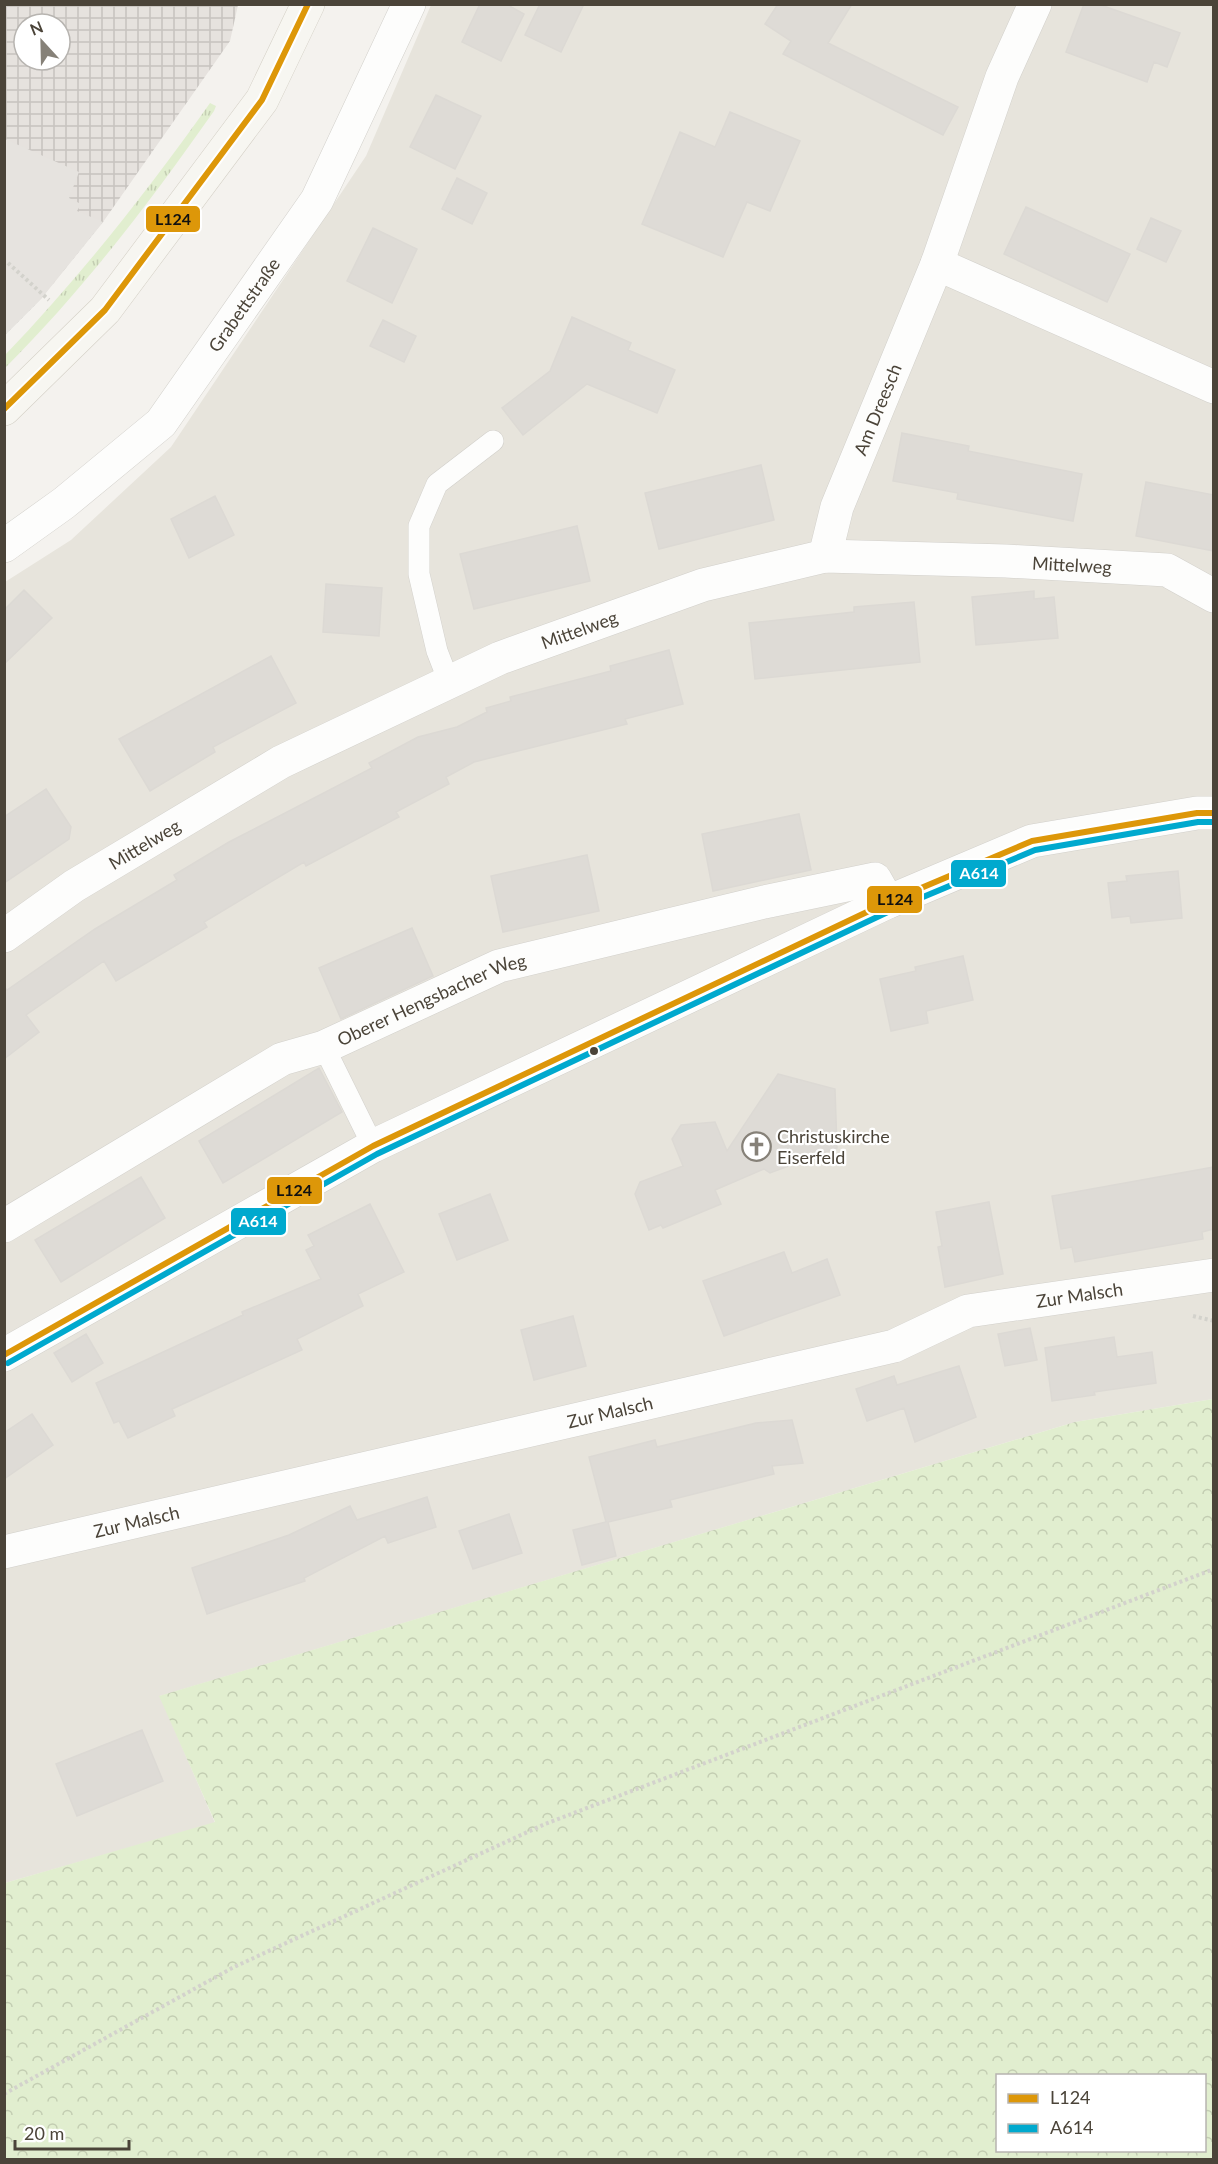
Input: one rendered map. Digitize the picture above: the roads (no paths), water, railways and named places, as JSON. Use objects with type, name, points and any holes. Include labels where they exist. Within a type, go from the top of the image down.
[{"type":"main road","points":[[4,409],[105,310],[262,100],[308,4]]},
{"type":"street","name":"Grabettstraße","points":[[4,546],[64,503],[161,423],[317,200],[409,4]]},
{"type":"street","name":"Am Dreesch","points":[[825,556],[837,507],[937,264],[1002,77],[1035,4]]},
{"type":"street","points":[[937,264],[1214,387]]},
{"type":"street","name":"Mittelweg","points":[[4,936],[74,886],[281,762],[500,658],[703,585],[825,556],[1006,561],[1167,570],[1214,596]]},
{"type":"street","points":[[4,1355],[373,1146],[888,902],[1032,841],[1197,813],[1214,813]]},
{"type":"street","name":"Oberer Hengsbacher Weg","points":[[4,1226],[282,1059],[324,1047],[499,966],[764,902],[875,879],[888,902]]},
{"type":"street","name":"Zur Malsch","points":[[4,1552],[894,1346],[969,1311],[1214,1275]]},
{"type":"lane","points":[[449,682],[437,651],[419,574],[418,526],[436,484],[493,441]]},
{"type":"lane","points":[[324,1047],[373,1146]]},
{"type":"place","name":"Christuskirche Eiserfeld","points":[[756,1146]]}]
